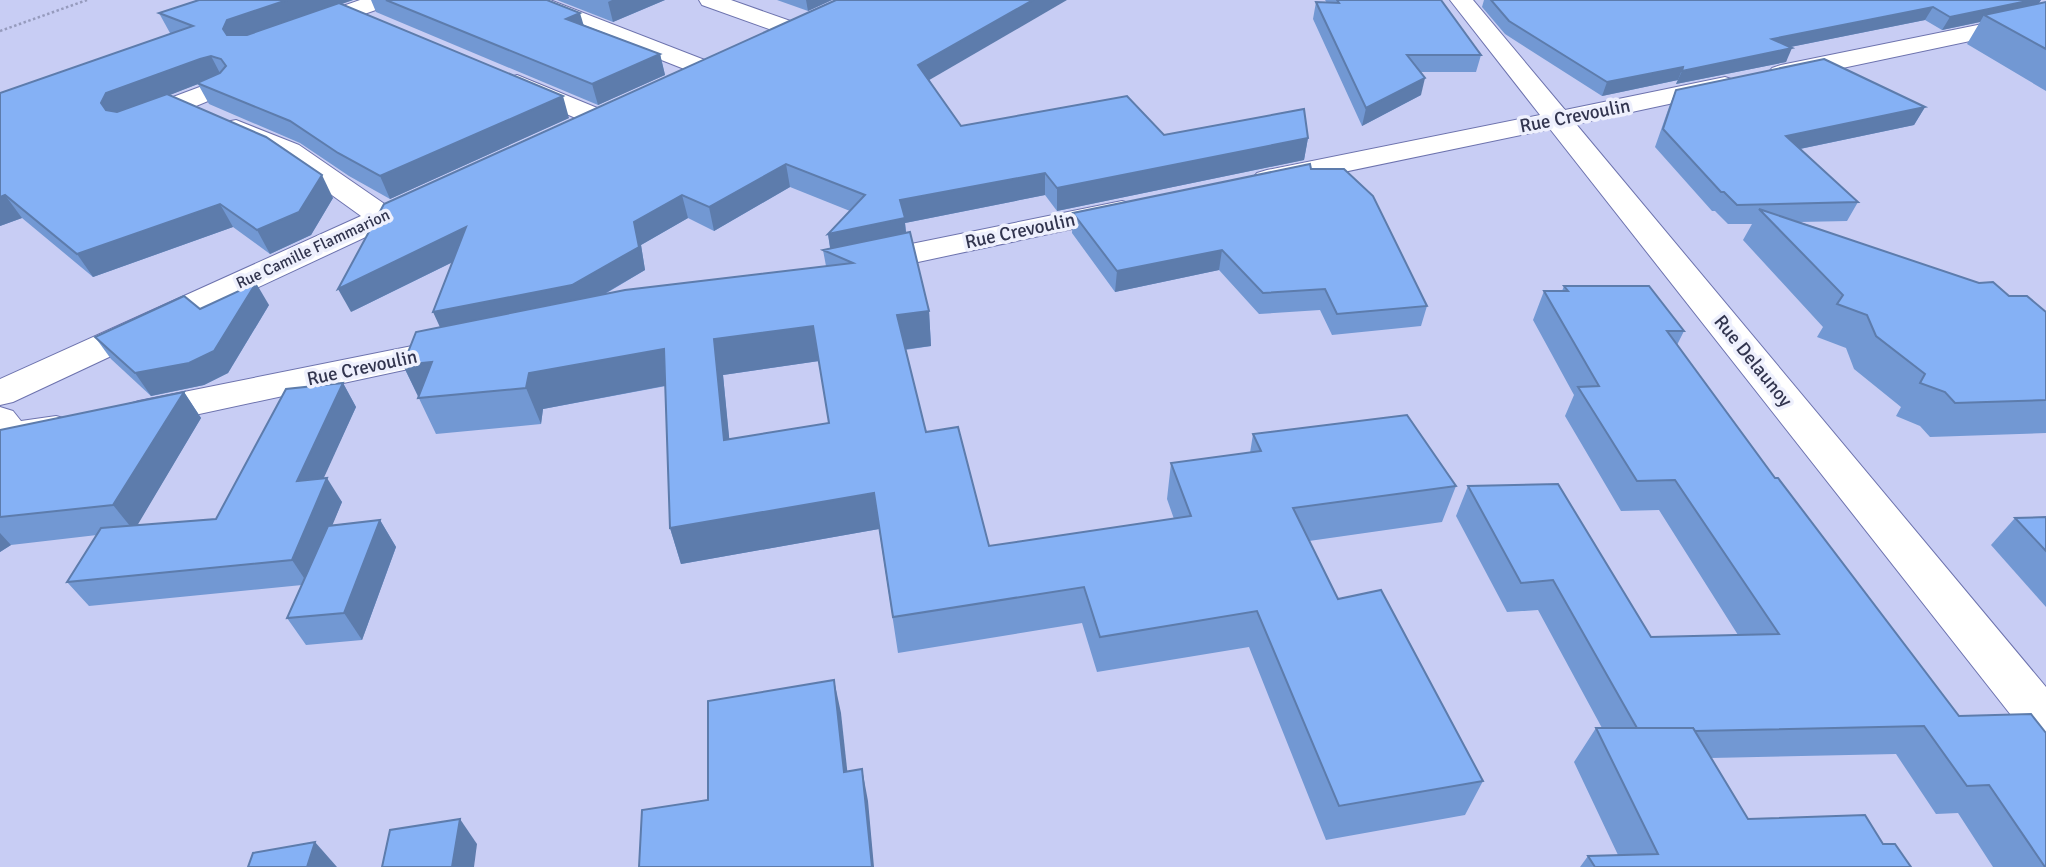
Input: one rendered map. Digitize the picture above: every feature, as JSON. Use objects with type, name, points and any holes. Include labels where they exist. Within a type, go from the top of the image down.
[{"type":"street","points":[[285,34],[382,0]]},
{"type":"street","points":[[530,0],[730,57]]},
{"type":"street","points":[[670,85],[802,24],[710,0]]},
{"type":"street","name":"Rue Delaunoy","points":[[1461,0],[2046,723]]},
{"type":"street","points":[[2028,0],[2046,5]]},
{"type":"street","points":[[348,12],[386,28]]},
{"type":"street","name":"Rue Crevoulin","points":[[1238,186],[2046,18]]},
{"type":"street","points":[[498,76],[610,113],[561,135]]},
{"type":"street","points":[[130,123],[221,87]]},
{"type":"street","points":[[178,103],[289,151],[383,217]]},
{"type":"street","name":"Rue Camille Flammarion","points":[[0,393],[447,188]]},
{"type":"street","name":"Rue Crevoulin","points":[[830,270],[1156,202]]},
{"type":"street","name":"Rue Crevoulin","points":[[0,420],[12,435],[97,423],[490,341]]},
{"type":"path","points":[[0,31],[87,0]]},
{"type":"building","points":[[199,0],[287,0],[227,20],[223,29],[227,35],[247,35],[339,3],[563,96],[380,176],[338,153],[290,121],[197,83],[220,73],[226,66],[221,59],[211,56],[200,59],[106,93],[101,103],[106,110],[117,112],[167,94],[266,137],[322,175],[299,212],[257,230],[220,204],[77,254],[5,195],[0,197],[0,93],[193,26],[159,13]]},
{"type":"building","points":[[386,0],[547,0],[580,13],[566,19],[660,54],[592,84]]},
{"type":"building","points":[[836,0],[1033,0],[918,65],[961,126],[1127,96],[1164,135],[1304,109],[1308,138],[1057,188],[1045,173],[900,200],[905,218],[828,234],[865,195],[786,164],[709,207],[682,195],[634,222],[639,247],[572,285],[433,312],[466,227],[338,289],[384,204]]},
{"type":"building","points":[[1337,0],[1441,0],[1481,55],[1407,55],[1425,78],[1366,108],[1316,2],[1339,3]]},
{"type":"building","points":[[1491,0],[2032,0],[1950,17],[1933,7],[1772,39],[1792,48],[1682,71],[1683,67],[1607,82],[1509,21]]},
{"type":"building","points":[[2046,2],[2046,49],[1984,15]]},
{"type":"building","points":[[1824,59],[1925,107],[1786,136],[1858,202],[1737,205],[1721,192],[1663,129],[1676,90]]},
{"type":"building","points":[[1310,164],[1311,169],[1344,169],[1373,196],[1427,306],[1337,314],[1325,289],[1263,293],[1222,250],[1117,271],[1073,213]]},
{"type":"building","points":[[1759,209],[1979,283],[1993,282],[2009,296],[2027,296],[2046,312],[2046,400],[1955,403],[1945,392],[1920,383],[1925,374],[1876,336],[1867,315],[1837,304],[1843,295]]},
{"type":"building","points":[[910,232],[929,311],[897,315],[926,432],[958,427],[989,546],[1191,516],[1171,463],[1261,451],[1253,434],[1407,415],[1456,486],[1293,508],[1338,599],[1381,590],[1483,781],[1339,806],[1257,611],[1100,637],[1084,587],[893,617],[874,493],[670,528],[664,349],[529,373],[526,388],[418,398],[432,362],[403,365],[416,332],[625,290],[853,263],[823,250]],"holes":[[[813,326],[829,423],[724,440],[714,339]]]},
{"type":"building","points":[[256,283],[214,351],[189,363],[135,373],[95,337],[184,296],[200,309]]},
{"type":"building","points":[[1564,286],[1649,286],[1684,331],[1667,331],[1775,478],[1778,478],[1959,716],[2031,714],[2046,733],[2046,867],[1989,785],[1967,786],[1924,726],[1695,731],[1693,728],[1637,728],[1553,580],[1521,583],[1468,486],[1558,484],[1651,637],[1779,634],[1675,480],[1637,481],[1578,387],[1599,386],[1544,291],[1568,291]]},
{"type":"building","points":[[343,383],[297,481],[327,478],[292,560],[67,582],[101,528],[216,519],[286,389]]},
{"type":"building","points":[[184,392],[113,505],[0,517],[0,430]]},
{"type":"building","points":[[2046,517],[2046,551],[2015,518]]},
{"type":"building","points":[[380,520],[344,613],[287,618],[328,526]]},
{"type":"building","points":[[834,680],[844,772],[862,769],[872,867],[639,867],[642,810],[708,800],[708,701]]},
{"type":"building","points":[[1596,728],[1693,728],[1748,819],[1865,815],[1883,844],[1895,844],[1911,867],[1595,867],[1588,856],[1658,854]]},
{"type":"building","points":[[460,819],[452,867],[382,867],[390,830]]},
{"type":"building","points":[[315,842],[307,867],[248,867],[253,853]]}]
